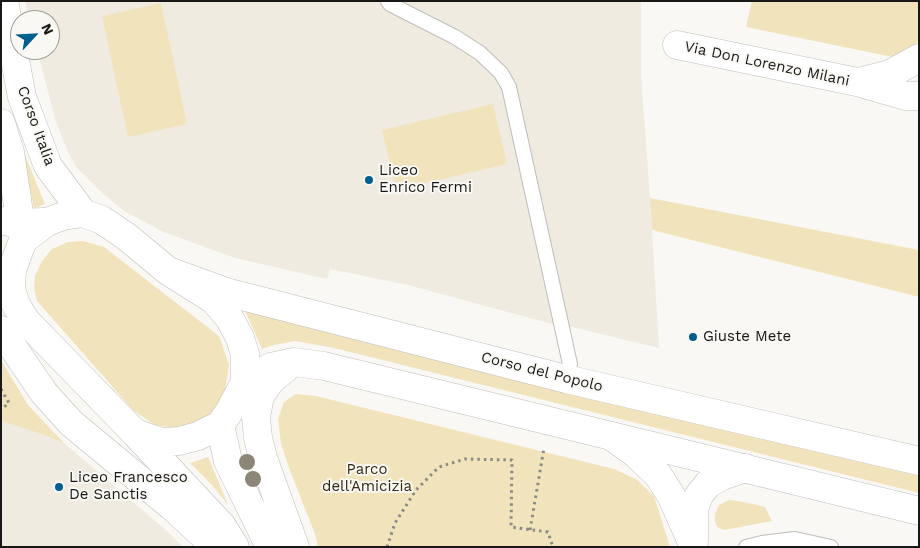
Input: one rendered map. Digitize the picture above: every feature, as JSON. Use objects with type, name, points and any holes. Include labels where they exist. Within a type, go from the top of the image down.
[{"type":"street","name":"Corso Italia","points":[[4,1],[18,79],[25,105],[48,166],[82,213]]},
{"type":"street","name":"Via Don Lorenzo Milani","points":[[677,45],[857,82],[906,96],[919,96]]},
{"type":"street","points":[[857,82],[890,74],[919,58]]},
{"type":"street","points":[[1,123],[10,152],[15,228],[7,265],[16,305],[26,321],[222,526],[234,547]]},
{"type":"street","points":[[15,228],[82,213],[102,220],[127,237],[168,271],[214,300],[230,319],[240,338],[245,354],[245,382],[220,426],[198,436],[179,441],[161,442],[135,433]]},
{"type":"street","name":"Corso del Popolo","points":[[168,271],[226,292],[566,379],[919,461]]},
{"type":"street","points":[[1,330],[44,393],[71,423],[175,509],[213,547]]},
{"type":"street","points":[[245,382],[271,367],[294,362],[324,366],[919,511]]},
{"type":"street","points":[[294,362],[271,380],[260,396],[256,417],[258,438],[263,458],[295,547]]},
{"type":"street","points":[[220,426],[228,462],[270,547]]},
{"type":"street","points":[[611,436],[636,454],[658,475],[672,497],[694,546]]},
{"type":"street","points":[[694,546],[694,510],[699,495],[708,484],[722,476],[745,468]]},
{"type":"lane","points":[[388,1],[390,4],[455,37],[480,53],[501,73],[509,87],[570,364],[566,379]]},
{"type":"lane","points":[[746,547],[795,539],[831,547]]},
{"type":"path","points":[[1,389],[9,403],[4,407],[1,406]]},
{"type":"path","points":[[530,530],[544,448]]},
{"type":"path","points":[[387,547],[395,523],[416,490],[439,467],[465,459],[512,460],[511,527],[548,532],[553,547]]},
{"type":"shaded area","name":"Liceo Enrico Fermi","points":[[25,1],[641,1],[641,75],[659,348],[552,324],[408,285],[330,269],[327,279],[235,258],[164,232],[124,211],[102,193],[76,167],[56,122],[40,60],[60,60],[60,10],[27,10]]},
{"type":"shaded area","name":"Liceo Francesco De Sanctis","points":[[1,421],[64,443],[183,547],[1,547]]},
{"type":"green space","points":[[752,1],[919,1],[919,41],[893,57],[746,27]]},
{"type":"green space","points":[[161,3],[187,124],[128,137],[102,16]]},
{"type":"green space","points":[[493,104],[507,164],[396,190],[382,130]]},
{"type":"green space","points":[[22,148],[45,204],[34,208]]},
{"type":"green space","points":[[650,198],[919,250],[919,297],[652,230]]},
{"type":"green space","points":[[83,241],[104,247],[219,336],[229,365],[224,397],[212,412],[199,422],[175,428],[155,425],[133,410],[37,301],[34,288],[35,276],[42,261],[52,249],[68,242]]},
{"type":"green space","points":[[245,311],[919,475],[919,493],[334,348],[295,341],[262,349]]},
{"type":"green space","points":[[1,360],[28,405],[64,443],[1,421]]},
{"type":"green space","name":"Parco dell'Amicizia","points":[[296,394],[316,396],[614,469],[636,479],[654,496],[670,547],[318,547],[315,534],[281,444],[278,419],[284,402]]},
{"type":"green space","points":[[208,457],[228,505],[213,486],[190,463]]},
{"type":"green space","points":[[729,500],[765,507],[772,521],[724,530],[717,527],[715,514],[719,505]]},
{"type":"place","name":"Liceo Enrico Fermi","points":[[369,180]]},
{"type":"place","name":"Giuste Mete","points":[[693,337]]},
{"type":"place","name":"Liceo Francesco De Sanctis","points":[[59,487]]}]
